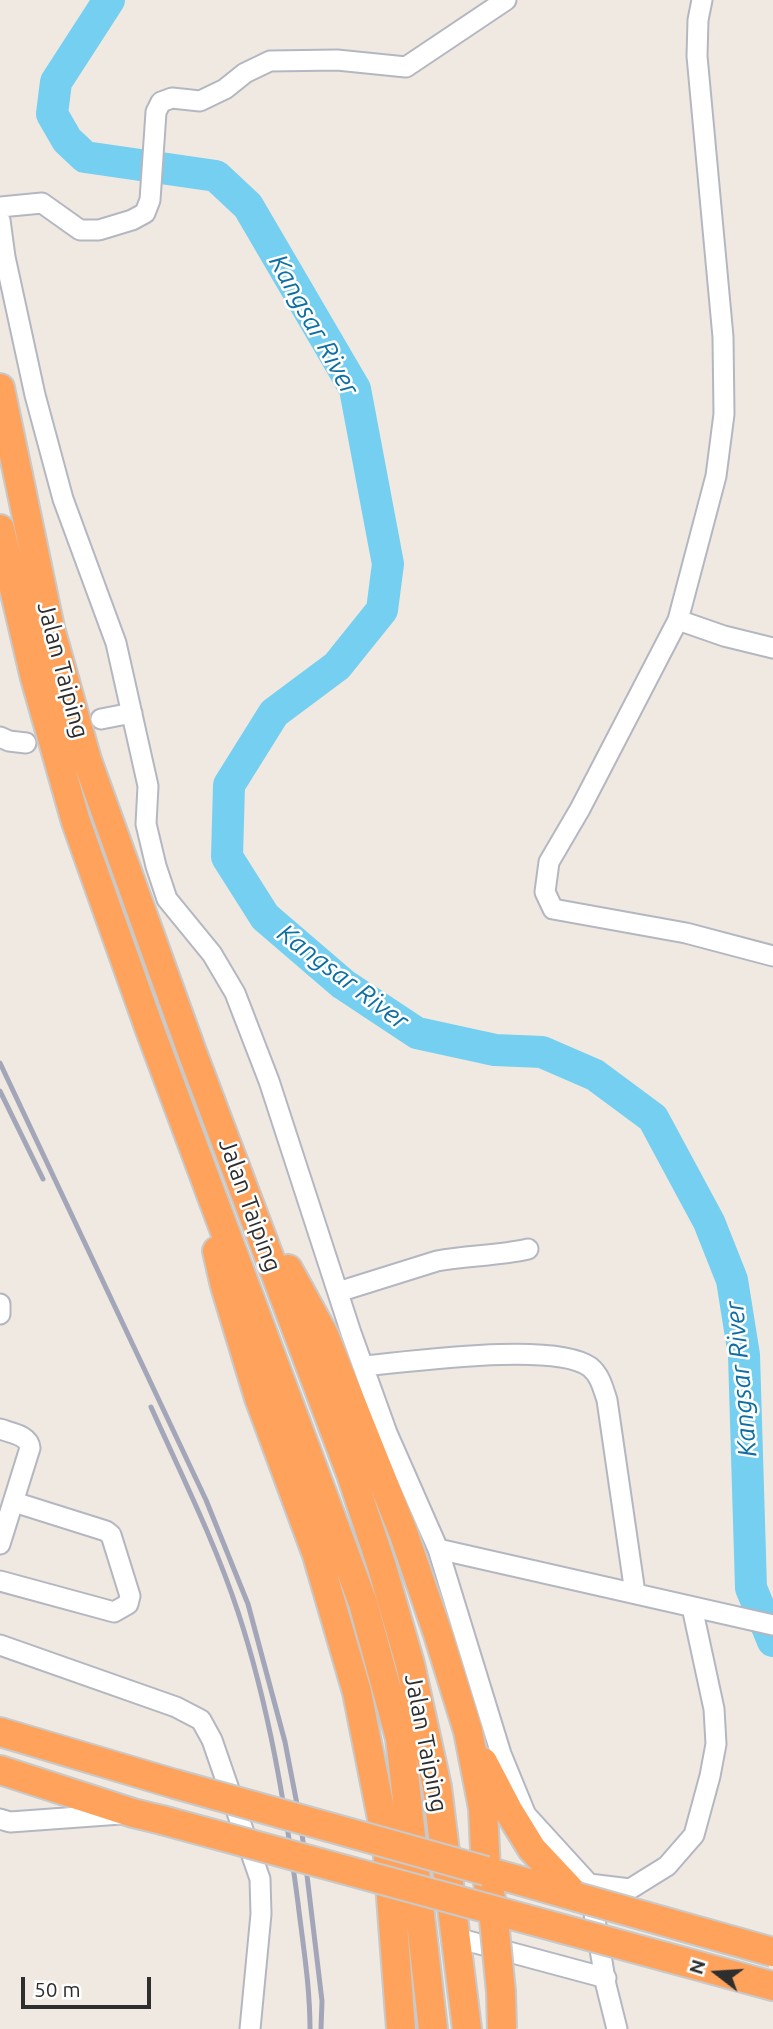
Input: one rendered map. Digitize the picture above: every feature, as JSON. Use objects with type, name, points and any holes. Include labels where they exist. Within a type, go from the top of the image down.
[{"type":"highway","name":"Jalan Taiping","points":[[0,388],[50,628],[87,760],[192,1052],[351,1474],[410,1664],[438,1787],[467,2029]]},
{"type":"highway","name":"Jalan Taiping","points":[[0,529],[35,678],[76,822],[150,1030],[363,1603],[400,1738],[433,2029]]},
{"type":"highway","points":[[207,1182],[214,1237],[225,1286],[259,1398],[317,1555],[357,1692],[387,1844],[401,2029]]},
{"type":"highway","points":[[256,1219],[292,1275],[324,1335],[403,1532],[468,1731],[483,1808],[486,1871],[493,1910],[502,2029]]},
{"type":"highway","points":[[468,1731],[508,1810],[532,1849],[583,1890]]},
{"type":"highway","points":[[0,1732],[486,1871],[583,1890],[773,1952]]},
{"type":"highway","points":[[0,1770],[132,1813],[773,1986]]},
{"type":"street","points":[[0,206],[42,203],[80,230],[99,230],[132,220],[145,213],[150,200],[156,112],[161,102],[172,98],[200,101],[270,61],[337,60],[406,67],[506,0]]},
{"type":"street","points":[[701,0],[697,56],[723,338],[724,414],[716,476],[678,620],[580,809],[549,862],[545,892],[553,909],[686,933],[773,956]]},
{"type":"street","points":[[0,220],[5,257],[35,395],[63,499],[116,643],[148,786],[146,824],[167,899],[212,954],[235,993],[269,1081],[387,1433],[438,1549],[501,1754],[526,1815],[583,1890],[617,2029]]},
{"type":"street","points":[[678,620],[724,636],[773,648]]},
{"type":"street","points":[[101,719],[132,713]]},
{"type":"street","points":[[0,737],[26,743]]},
{"type":"street","points":[[338,1292],[438,1261],[504,1255],[528,1249]]},
{"type":"street","points":[[0,1304],[0,1314]]},
{"type":"street","points":[[363,1366],[504,1354],[553,1357],[589,1366],[600,1378],[607,1400],[635,1593]]},
{"type":"street","points":[[0,1429],[26,1438],[30,1443],[0,1544]]},
{"type":"street","points":[[0,1581],[114,1612],[128,1604],[130,1597],[113,1539],[106,1531],[14,1502]]},
{"type":"street","points":[[438,1549],[773,1625]]},
{"type":"street","points":[[583,1890],[630,1889],[667,1866],[694,1835],[716,1744],[714,1709],[698,1609]]},
{"type":"street","points":[[0,1645],[176,1707],[201,1720],[212,1740],[260,1880],[261,1914],[250,2029]]},
{"type":"street","points":[[0,1819],[10,1822],[132,1813]]},
{"type":"street","points":[[457,1938],[606,1979]]},
{"type":"waterway","name":"Kangsar River","points":[[109,0],[56,82],[52,114],[67,140],[85,157],[216,176],[248,206],[355,389],[388,564],[382,610],[337,666],[274,713],[229,785],[227,857],[265,917],[343,984],[417,1033],[495,1050],[542,1052],[595,1075],[653,1118],[709,1222],[732,1280],[744,1355],[751,1588],[773,1641]]},
{"type":"railway","points":[[0,1063],[206,1500],[248,1604],[285,1742],[301,1825],[322,2001],[321,2029]]},
{"type":"railway","points":[[0,1091],[43,1179]]},
{"type":"railway","points":[[151,1407],[219,1560],[259,1683],[288,1829],[306,1966],[310,2029]]}]
